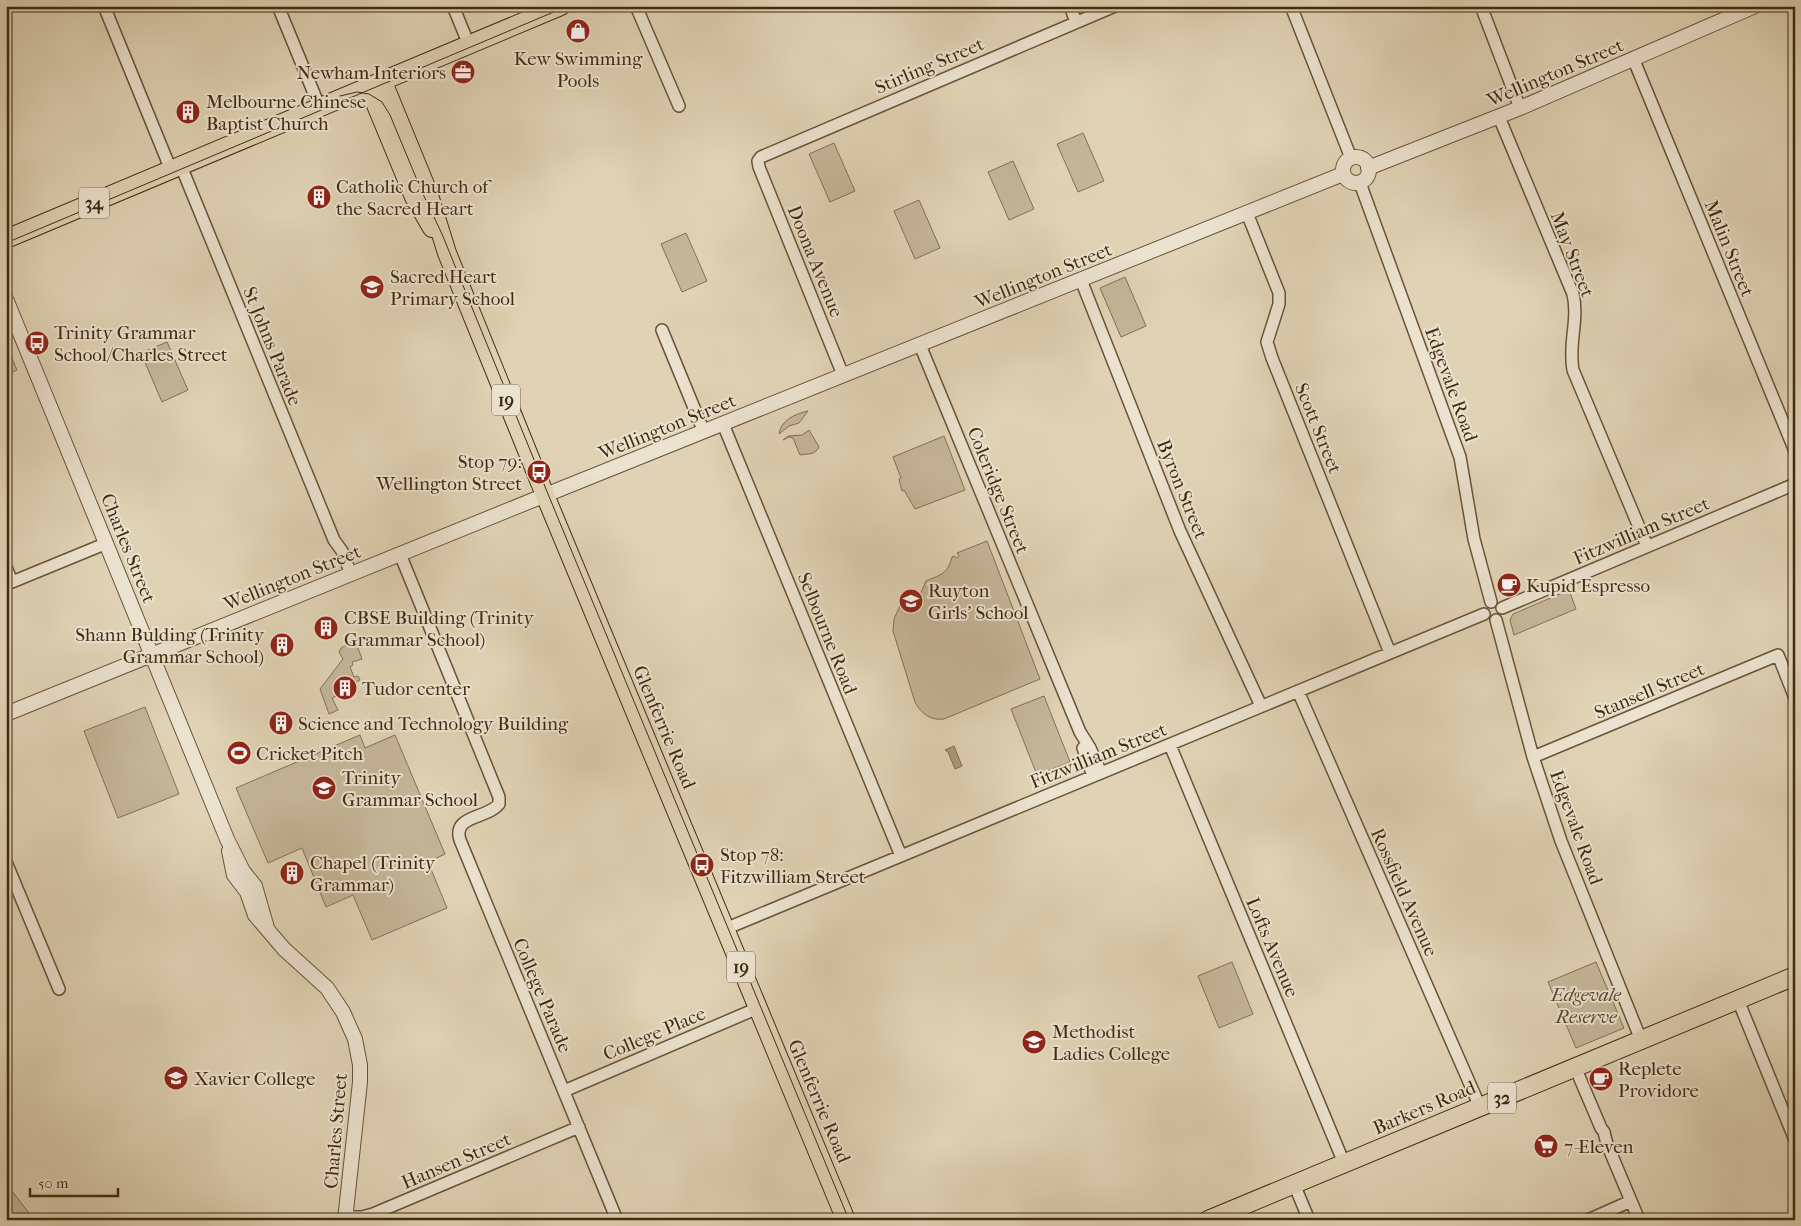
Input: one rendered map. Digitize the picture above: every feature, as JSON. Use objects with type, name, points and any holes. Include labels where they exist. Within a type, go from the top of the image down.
[{"type":"main road","name":"34","points":[[6,239],[561,6]]},
{"type":"main road","name":"Glenferrie Road","points":[[376,85],[428,192],[445,250],[846,1220]]},
{"type":"main road","name":"Barkers Road","points":[[1208,1220],[1795,976]]},
{"type":"street","name":"St Johns Parade","points":[[104,6],[176,168],[334,540],[335,553],[347,575]]},
{"type":"street","points":[[278,6],[320,108]]},
{"type":"street","points":[[453,6],[470,45]]},
{"type":"street","points":[[636,6],[679,106]]},
{"type":"street","points":[[1070,6],[1076,22]]},
{"type":"street","name":"Stirling Street","points":[[759,159],[768,152],[1115,6]]},
{"type":"street","points":[[1292,6],[1351,158]]},
{"type":"street","points":[[1481,6],[1520,108]]},
{"type":"street","name":"Wellington Street","points":[[1368,168],[1499,117],[1755,6]]},
{"type":"street","name":"Malin Street","points":[[1633,58],[1795,451]]},
{"type":"street","name":"May Street","points":[[1499,117],[1573,294],[1576,308],[1570,357],[1573,370],[1647,546]]},
{"type":"street","points":[[1351,158],[1360,158],[1368,168],[1366,178],[1360,182],[1349,182],[1343,174],[1343,167],[1351,158]]},
{"type":"street","name":"Doona Avenue","points":[[759,159],[759,168],[843,375]]},
{"type":"street","name":"Wellington Street","points":[[6,714],[1343,174]]},
{"type":"street","name":"Edgevale Road","points":[[1360,182],[1460,457],[1474,539],[1496,605]]},
{"type":"street","name":"Scott Street","points":[[1247,213],[1279,293],[1279,304],[1267,342],[1272,358],[1390,653]]},
{"type":"street","name":"Byron Street","points":[[1081,280],[1180,531],[1261,706]]},
{"type":"street","name":"Charles Street","points":[[6,299],[227,838],[243,871],[258,893],[267,928],[284,948],[327,988],[343,1012],[355,1039],[360,1065],[360,1082],[345,1218]]},
{"type":"street","points":[[662,330],[704,432]]},
{"type":"street","name":"Coleridge Street","points":[[920,345],[1080,732],[1083,750],[1097,774]]},
{"type":"street","name":"Selbourne Road","points":[[723,424],[900,856]]},
{"type":"street","name":"Fitzwilliam Street","points":[[1496,605],[1647,546],[1795,484]]},
{"type":"street","points":[[6,568],[12,582],[107,543]]},
{"type":"street","name":"College Parade","points":[[400,554],[499,797],[499,804],[493,810],[464,822],[458,829],[458,836],[617,1220]]},
{"type":"street","points":[[1496,605],[1502,614],[1496,620],[1489,620],[1484,614],[1485,608],[1496,605]]},
{"type":"street","name":"Fitzwilliam Street","points":[[725,929],[1484,614]]},
{"type":"street","name":"Edgevale Road","points":[[1496,620],[1533,757],[1561,841],[1641,1040]]},
{"type":"street","name":"Stansell Street","points":[[1533,757],[1778,655],[1795,698]]},
{"type":"street","name":"Rossfield Avenue","points":[[1298,691],[1480,1107]]},
{"type":"street","name":"Lofts Avenue","points":[[1170,744],[1344,1163]]},
{"type":"street","points":[[6,862],[60,989]]},
{"type":"street","points":[[1738,1000],[1795,1140]]},
{"type":"street","name":"College Place","points":[[564,1090],[758,1008]]},
{"type":"street","points":[[1575,1067],[1604,1132],[1607,1144],[1639,1220]]},
{"type":"street","name":"Hansen Street","points":[[345,1218],[373,1214],[578,1127]]},
{"type":"street","points":[[1294,1184],[1309,1220]]},
{"type":"street","points":[[1588,1220],[1631,1201]]},
{"type":"green space","points":[[1083,133],[1104,181],[1078,192],[1057,144]]},
{"type":"green space","points":[[834,143],[855,191],[830,202],[809,154]]},
{"type":"green space","points":[[1013,161],[1034,209],[1009,220],[988,172]]},
{"type":"green space","points":[[919,200],[940,248],[915,259],[894,211]]},
{"type":"green space","points":[[686,233],[707,281],[682,292],[661,244]]},
{"type":"green space","points":[[1125,277],[1146,326],[1121,337],[1100,288]]},
{"type":"green space","points":[[167,342],[188,390],[162,402],[141,353]]},
{"type":"green space","points":[[6,344],[17,370],[6,375]]},
{"type":"green space","points":[[808,411],[799,423],[789,426],[779,434],[780,429],[789,418]]},
{"type":"green space","points":[[809,430],[819,447],[813,453],[800,455],[793,438],[789,437],[783,440],[788,436],[802,435]]},
{"type":"green space","points":[[944,436],[965,490],[915,509],[904,490],[902,491],[899,479],[901,478],[893,457]]},
{"type":"green space","points":[[987,541],[1040,679],[944,719],[934,719],[923,713],[915,702],[893,631],[894,619],[901,603],[920,595],[926,581],[946,570],[952,557],[957,558],[959,556],[957,553]]},
{"type":"green space","points":[[1569,590],[1576,609],[1514,635],[1510,620],[1513,614]]},
{"type":"green space","points":[[355,640],[362,659],[352,662],[353,665],[350,667],[354,677],[358,676],[360,680],[352,684],[353,689],[332,698],[338,710],[329,714],[320,689],[343,659],[339,652],[341,648]]},
{"type":"green space","points":[[1044,696],[1070,762],[1037,775],[1011,709]]},
{"type":"green space","points":[[145,707],[179,794],[118,818],[84,731]]},
{"type":"green space","points":[[360,735],[365,748],[395,735],[445,854],[428,862],[447,908],[372,940],[353,895],[326,907],[302,848],[268,863],[236,788]]},
{"type":"green space","points":[[1232,962],[1253,1014],[1219,1028],[1198,976]]},
{"type":"green space","name":"Edgevale Reserve","points":[[1596,962],[1624,1028],[1576,1048],[1548,982]]},
{"type":"green space","points":[[6,1183],[31,1216],[33,1220],[6,1220]]},
{"type":"shaded area","points":[[954,746],[962,766],[955,769],[948,752],[945,750]]},
{"type":"tram line","points":[[6,243],[568,6]]},
{"type":"tram line","points":[[340,96],[357,92],[369,94],[382,102],[390,115],[422,192],[442,234],[849,1220]]},
{"type":"place","name":"Kew Swimming Pools","points":[[578,31]]},
{"type":"place","name":"Newham Interiors","points":[[463,72]]},
{"type":"place","name":"Melbourne Chinese Baptist Church","points":[[188,112]]},
{"type":"place","name":"Catholic Church of the Sacred Heart","points":[[319,197]]},
{"type":"place","name":"Sacred Heart Primary School","points":[[372,287]]},
{"type":"place","name":"Trinity Grammar School/Charles Street","points":[[37,343]]},
{"type":"place","name":"Stop 79: Wellington Street","points":[[539,472]]},
{"type":"place","name":"Kupid Espresso","points":[[1509,585]]},
{"type":"place","name":"Ruyton Girls' School","points":[[911,601]]},
{"type":"place","name":"CBSE Building (Trinity Grammar School)","points":[[326,628]]},
{"type":"place","name":"Shann Bulding (Trinity Grammar School)","points":[[282,645]]},
{"type":"place","name":"Tudor center","points":[[345,688]]},
{"type":"place","name":"Science and Technology Building","points":[[281,723]]},
{"type":"place","name":"Cricket Pitch","points":[[239,753]]},
{"type":"place","name":"Trinity Grammar School","points":[[324,788]]},
{"type":"place","name":"Stop 78: Fitzwilliam Street","points":[[702,865]]},
{"type":"place","name":"Chapel (Trinity Grammar)","points":[[292,873]]},
{"type":"place","name":"Methodist Ladies College","points":[[1034,1042]]},
{"type":"place","name":"Xavier College","points":[[176,1078]]},
{"type":"place","name":"Replete Providore","points":[[1601,1079]]},
{"type":"place","name":"7-Eleven","points":[[1546,1146]]}]
